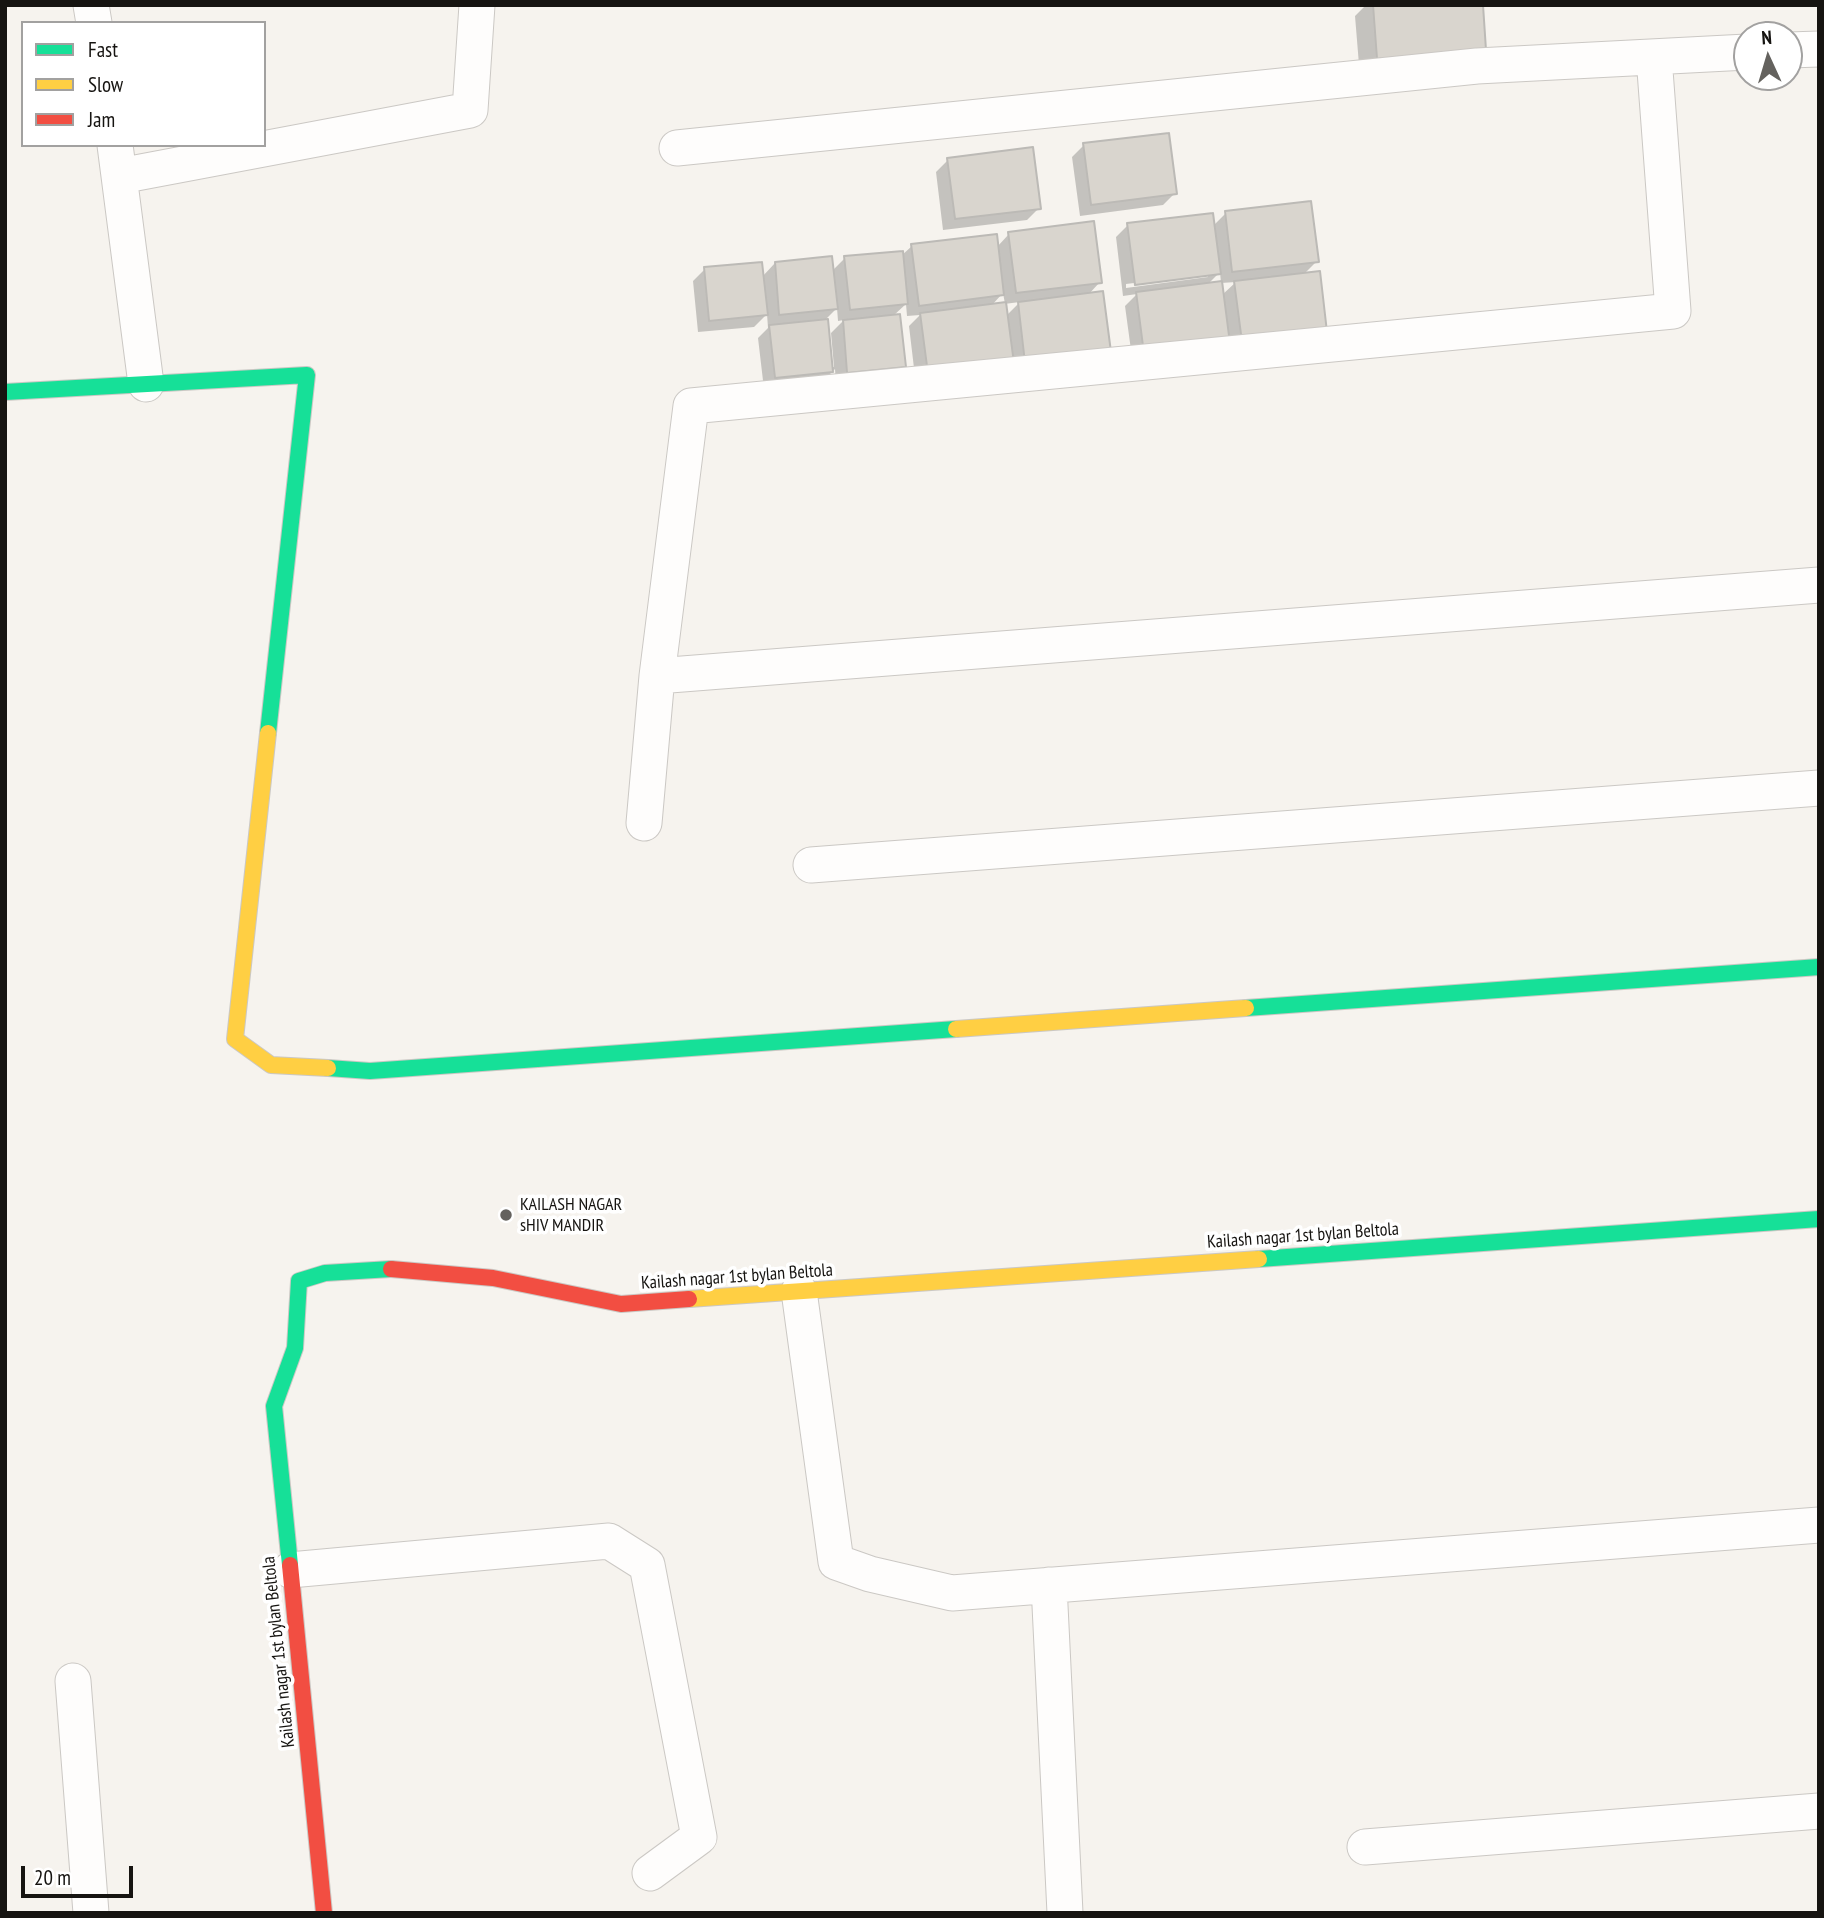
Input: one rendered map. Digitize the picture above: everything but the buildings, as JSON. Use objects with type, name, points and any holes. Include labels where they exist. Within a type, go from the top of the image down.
[{"type":"street","points":[[266,139],[470,110],[477,5]]},
{"type":"street","points":[[677,148],[1477,66],[1733,53]]},
{"type":"street","points":[[643,823],[657,676],[691,407],[1673,311],[1654,57]]},
{"type":"street","points":[[146,384],[117,161],[214,147]]},
{"type":"street","points":[[5,393],[307,375],[235,1039],[271,1065],[370,1071],[1819,967]]},
{"type":"street","points":[[657,676],[1819,585]]},
{"type":"street","points":[[811,865],[1819,788]]},
{"type":"street","name":"Kailash nagar 1st bylan Beltola","points":[[324,1913],[274,1406],[295,1348],[299,1281],[325,1273],[402,1268],[493,1278],[621,1304],[1819,1219]]},
{"type":"street","points":[[799,1291],[836,1562],[870,1574],[952,1593],[1819,1525]]},
{"type":"street","points":[[290,1570],[609,1541],[647,1565],[699,1837],[650,1873]]},
{"type":"street","points":[[1049,1585],[1065,1913]]},
{"type":"street","points":[[73,1681],[91,1913]]},
{"type":"street","points":[[1365,1847],[1819,1811]]},
{"type":"traffic: fast","points":[[5,392],[307,375],[268,733]]},
{"type":"traffic: fast","points":[[1246,1008],[1819,967]]},
{"type":"traffic: fast","points":[[328,1068],[370,1071],[956,1029]]},
{"type":"traffic: fast","points":[[1259,1259],[1819,1219]]},
{"type":"traffic: fast","points":[[290,1565],[274,1406],[295,1348],[299,1281],[325,1273],[391,1269]]},
{"type":"traffic: slow","points":[[268,733],[235,1039],[271,1065],[328,1068]]},
{"type":"traffic: slow","points":[[956,1029],[1246,1008]]},
{"type":"traffic: slow","points":[[689,1299],[1259,1259]]},
{"type":"traffic: jam","points":[[391,1269],[493,1278],[621,1304],[689,1299]]},
{"type":"traffic: jam","points":[[290,1565],[324,1913]]},
{"type":"place","name":"KAILASH NAGAR sHIV MANDIR","points":[[506,1215]]}]
